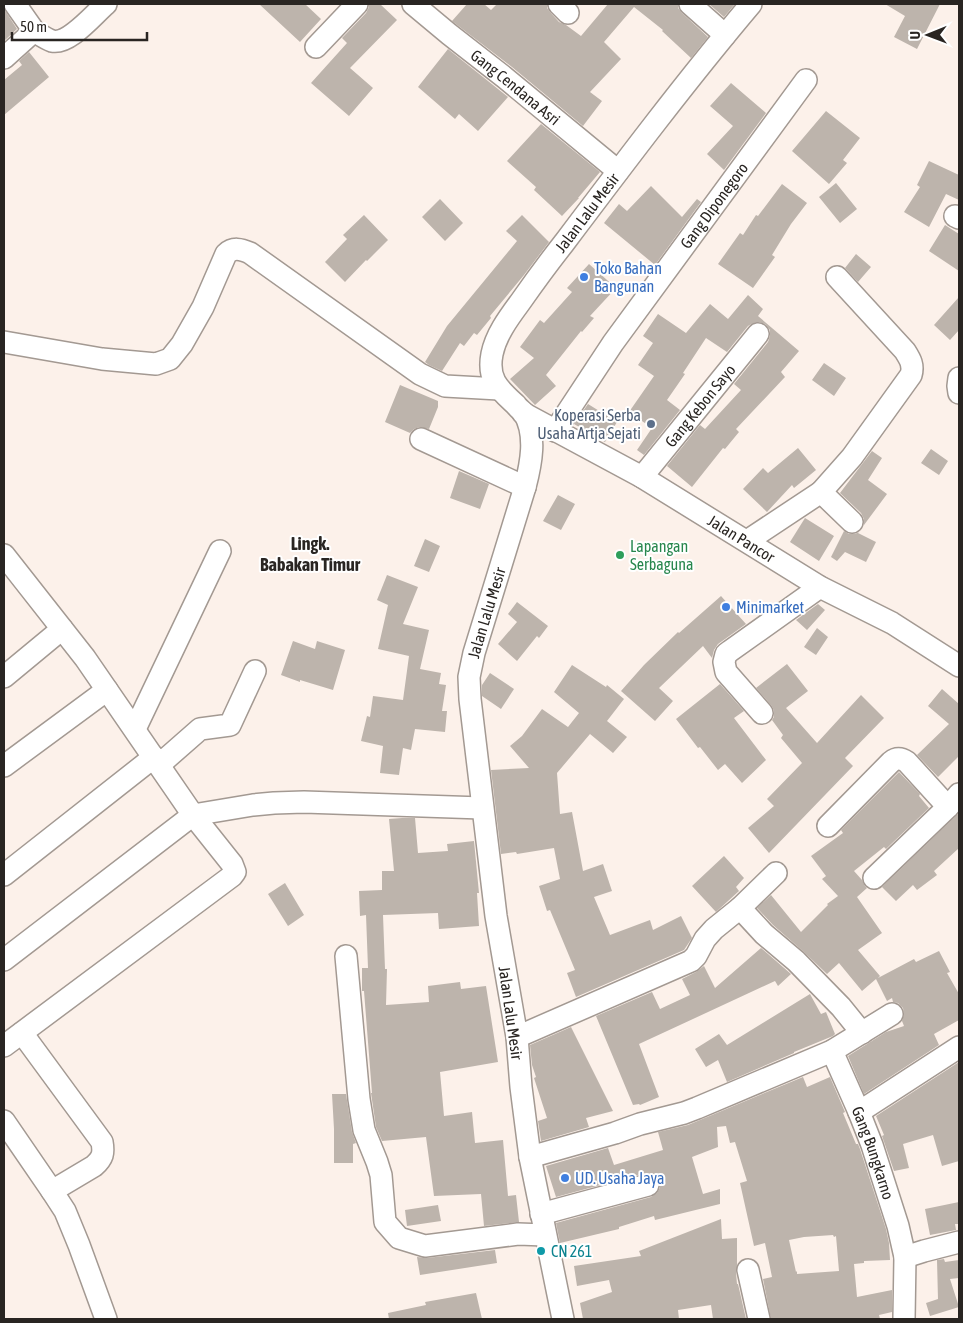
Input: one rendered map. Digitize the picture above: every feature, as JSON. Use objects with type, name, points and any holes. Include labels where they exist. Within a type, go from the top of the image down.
[{"type":"street","points":[[15,4],[34,31],[52,41],[61,40],[75,32],[106,4]]},
{"type":"street","points":[[316,47],[357,4]]},
{"type":"street","name":"Gang Cendana Asri","points":[[414,4],[618,170]]},
{"type":"street","points":[[690,4],[725,35]]},
{"type":"street","name":"Jalan Lalu Mesir","points":[[563,1319],[530,1157],[517,1037],[496,916],[470,700],[470,671],[474,653],[525,487],[531,465],[532,452],[531,438],[524,413],[499,389],[492,375],[493,348],[512,313],[538,276],[618,170],[751,4]]},
{"type":"street","points":[[4,58],[34,31]]},
{"type":"street","name":"Gang Diponegoro","points":[[556,431],[613,342],[806,80]]},
{"type":"street","points":[[4,342],[102,359],[156,364],[170,359],[182,344],[203,307],[226,254],[236,249],[250,253],[420,374],[445,386],[499,389]]},
{"type":"street","points":[[746,541],[821,492],[862,444],[913,370],[913,364],[905,351],[837,277]]},
{"type":"street","name":"Gang Kebon Sayo","points":[[642,477],[758,334]]},
{"type":"street","points":[[959,378],[959,393]]},
{"type":"street","name":"Jalan Pancor","points":[[524,413],[615,461],[820,587],[892,623],[959,666]]},
{"type":"street","points":[[421,438],[525,487]]},
{"type":"street","points":[[821,492],[852,522]]},
{"type":"street","points":[[134,729],[220,551]]},
{"type":"street","points":[[4,555],[11,579],[62,629],[108,690],[193,815],[234,869],[234,874],[4,1046]]},
{"type":"street","points":[[762,714],[726,672],[724,662],[726,654],[820,587]]},
{"type":"street","points":[[4,676],[62,629]]},
{"type":"street","points":[[4,875],[200,729],[230,725],[255,671]]},
{"type":"street","points":[[4,766],[108,690]]},
{"type":"street","points":[[828,826],[891,762],[899,758],[954,800],[874,878]]},
{"type":"street","points":[[4,960],[193,815],[253,804],[304,802],[482,808]]},
{"type":"street","points":[[517,1037],[688,962],[696,956],[705,939],[714,929],[740,908],[776,873]]},
{"type":"street","points":[[740,908],[764,934],[796,961],[841,1007],[862,1032]]},
{"type":"street","points":[[346,956],[359,1099],[364,1130],[377,1162],[380,1175],[385,1222],[399,1238],[426,1246],[518,1234],[545,1235]]},
{"type":"street","points":[[530,1157],[691,1111],[832,1051],[892,1014]]},
{"type":"street","points":[[22,1033],[102,1142],[104,1152],[94,1166],[52,1191]]},
{"type":"street","points":[[859,1112],[959,1046]]},
{"type":"street","name":"Gang Bungkarno","points":[[832,1051],[872,1145],[898,1226],[904,1257],[904,1319]]},
{"type":"street","points":[[4,1121],[65,1211],[106,1319]]},
{"type":"street","points":[[541,1214],[648,1185]]},
{"type":"street","points":[[904,1257],[959,1242]]},
{"type":"street","points":[[748,1270],[759,1319]]},
{"type":"building","points":[[259,4],[305,4],[321,19],[300,42]]},
{"type":"building","points":[[369,4],[380,4],[397,20],[350,68],[373,88],[349,116],[311,83],[347,43],[342,38],[366,13]]},
{"type":"building","points":[[467,4],[484,4],[491,10],[497,4],[547,4],[547,8],[559,22],[581,36],[608,4],[678,4],[678,8],[682,13],[708,37],[691,58],[663,30],[634,7],[604,42],[621,59],[590,92],[602,101],[583,126],[512,67],[452,21]]},
{"type":"building","points":[[709,4],[735,4],[724,17]]},
{"type":"building","points":[[885,4],[940,4],[917,49],[894,37],[905,16]]},
{"type":"building","points":[[4,9],[17,29],[4,41]]},
{"type":"building","points":[[448,49],[508,97],[478,131],[459,114],[455,119],[418,87]]},
{"type":"building","points":[[29,52],[49,77],[4,115],[4,80],[22,65],[19,61]]},
{"type":"building","points":[[731,83],[766,113],[724,170],[707,154],[733,126],[710,106]]},
{"type":"building","points":[[826,111],[860,138],[843,160],[847,163],[829,184],[792,151]]},
{"type":"building","points":[[541,124],[600,172],[562,216],[534,190],[536,187],[507,161]]},
{"type":"building","points":[[929,161],[959,175],[959,200],[946,194],[929,227],[904,212],[920,187],[917,185]]},
{"type":"building","points":[[836,183],[857,209],[840,223],[819,197]]},
{"type":"building","points":[[782,184],[807,203],[791,224],[772,255],[775,257],[753,288],[718,264],[740,233],[743,235],[756,215],[758,216]]},
{"type":"building","points":[[651,186],[682,217],[697,199],[701,202],[655,265],[604,223],[619,204],[627,211]]},
{"type":"building","points":[[440,199],[463,223],[445,241],[422,217]]},
{"type":"building","points":[[364,215],[388,240],[345,282],[325,262],[347,239],[343,235]]},
{"type":"building","points":[[522,215],[549,242],[477,335],[474,333],[464,346],[460,343],[442,371],[429,365],[425,362],[447,326],[517,241],[506,231]]},
{"type":"building","points":[[945,225],[959,234],[959,271],[929,251]]},
{"type":"building","points":[[856,254],[871,267],[858,282],[845,268]]},
{"type":"building","points":[[589,264],[616,288],[590,316],[594,318],[581,331],[546,375],[556,386],[535,405],[510,379],[534,358],[520,347],[540,320],[544,323],[572,292],[567,288]]},
{"type":"building","points":[[748,295],[763,309],[758,316],[799,351],[781,372],[785,377],[736,429],[739,432],[725,449],[723,448],[692,487],[667,466],[700,425],[705,429],[741,390],[734,384],[768,342],[770,330],[765,324],[753,323],[748,326],[727,352],[706,338],[667,400],[680,410],[644,455],[637,450],[652,428],[629,412],[654,376],[638,365],[653,343],[643,336],[658,314],[686,333],[710,304],[728,319]]},
{"type":"building","points":[[959,297],[959,330],[950,340],[934,325]]},
{"type":"building","points":[[824,363],[846,378],[834,396],[812,380]]},
{"type":"building","points":[[400,385],[438,401],[438,407],[429,429],[419,427],[410,433],[385,422]]},
{"type":"building","points":[[588,404],[617,422],[605,442],[574,424]]},
{"type":"building","points":[[798,448],[816,470],[794,488],[792,485],[767,512],[743,489],[763,468],[768,473]]},
{"type":"building","points":[[931,449],[948,461],[939,475],[921,463]]},
{"type":"building","points":[[872,451],[882,458],[868,480],[887,494],[864,525],[861,513],[840,493]]},
{"type":"building","points":[[459,471],[489,484],[480,509],[450,498]]},
{"type":"building","points":[[558,495],[575,504],[561,530],[543,521]]},
{"type":"building","points":[[805,518],[834,536],[819,561],[790,542]]},
{"type":"building","points":[[844,531],[849,534],[859,532],[876,542],[866,562],[845,552],[837,561],[831,557]]},
{"type":"building","points":[[425,539],[440,546],[429,572],[414,566]]},
{"type":"building","points":[[387,575],[418,587],[403,624],[429,630],[420,669],[441,673],[439,684],[446,685],[442,711],[447,711],[445,732],[415,729],[411,750],[403,748],[399,775],[380,773],[383,746],[361,741],[367,716],[370,717],[373,696],[403,700],[409,656],[378,649],[388,605],[377,600]]},
{"type":"building","points":[[721,596],[746,624],[718,644],[712,658],[703,646],[659,688],[673,701],[655,721],[621,691],[644,665],[678,632]]},
{"type":"building","points":[[517,602],[548,626],[539,638],[537,636],[517,661],[498,644],[517,622],[508,614]]},
{"type":"building","points":[[818,604],[825,610],[807,630],[796,620]]},
{"type":"building","points":[[817,628],[828,637],[816,655],[804,647]]},
{"type":"building","points":[[293,641],[315,649],[317,641],[345,650],[333,690],[281,675]]},
{"type":"building","points":[[787,664],[808,691],[786,708],[817,743],[861,695],[884,718],[845,758],[853,766],[769,853],[748,828],[774,806],[767,799],[802,763],[781,738],[783,735],[772,720],[774,710],[756,688]]},
{"type":"building","points":[[572,665],[606,687],[607,685],[624,699],[607,721],[627,737],[613,753],[590,734],[557,773],[560,814],[572,812],[583,871],[603,864],[612,891],[594,897],[610,935],[650,920],[653,930],[681,916],[692,938],[684,950],[576,997],[567,973],[575,970],[550,910],[547,911],[539,886],[560,879],[554,848],[517,854],[516,852],[501,854],[491,770],[529,768],[510,746],[522,736],[542,709],[568,727],[579,713],[554,692]]},
{"type":"building","points":[[490,673],[514,689],[501,709],[482,696],[482,685]]},
{"type":"building","points":[[720,684],[744,711],[734,718],[766,760],[742,783],[725,764],[718,770],[676,719]]},
{"type":"building","points":[[942,689],[959,704],[959,756],[938,777],[917,755],[949,724],[928,706]]},
{"type":"building","points":[[899,772],[920,794],[919,796],[929,808],[886,849],[884,847],[854,871],[867,888],[857,897],[882,933],[858,950],[880,976],[878,978],[914,959],[916,962],[939,951],[950,972],[947,973],[959,994],[959,1020],[934,1034],[939,1045],[864,1094],[848,1056],[886,1032],[904,1026],[902,1021],[903,1008],[898,1003],[893,1002],[892,998],[887,1001],[876,979],[862,991],[839,963],[827,974],[757,908],[771,895],[801,932],[827,904],[838,896],[822,879],[826,876],[811,856],[843,833],[841,830]]},
{"type":"building","points":[[959,813],[959,848],[934,871],[937,875],[917,890],[913,885],[896,901],[882,887]]},
{"type":"building","points":[[415,818],[418,853],[448,851],[447,844],[474,841],[479,893],[477,893],[479,926],[439,929],[438,913],[383,915],[385,969],[387,969],[386,1005],[429,1002],[428,986],[460,982],[461,989],[486,986],[498,1062],[440,1072],[444,1116],[472,1112],[475,1143],[503,1140],[508,1196],[516,1195],[519,1222],[484,1226],[481,1194],[434,1196],[426,1137],[382,1141],[376,1127],[371,1093],[364,991],[362,991],[362,968],[368,968],[366,915],[360,916],[359,891],[382,890],[382,871],[394,871],[389,819]]},
{"type":"building","points":[[724,856],[744,878],[736,887],[739,891],[716,912],[692,886]]},
{"type":"building","points":[[285,883],[304,915],[288,926],[268,894]]},
{"type":"building","points":[[761,948],[791,974],[778,986],[775,981],[639,1044],[659,1097],[640,1105],[633,1105],[596,1016],[652,992],[660,1009],[690,995],[682,979],[704,966],[715,988]]},
{"type":"building","points":[[810,994],[821,1014],[826,1012],[835,1034],[833,1036],[727,1082],[718,1060],[706,1067],[695,1049],[719,1034],[727,1045]]},
{"type":"building","points":[[571,1027],[613,1111],[586,1118],[589,1127],[541,1141],[538,1121],[547,1118],[534,1078],[536,1077],[532,1065],[530,1045]]},
{"type":"building","points":[[959,1062],[959,1161],[942,1166],[933,1135],[903,1144],[909,1168],[894,1171],[882,1136],[884,1135],[876,1116]]},
{"type":"building","points":[[803,1077],[807,1087],[830,1077],[845,1112],[843,1113],[860,1149],[889,1243],[890,1260],[864,1261],[864,1263],[854,1264],[857,1297],[892,1290],[892,1312],[879,1315],[880,1319],[771,1319],[763,1279],[772,1277],[765,1243],[754,1246],[740,1183],[747,1181],[735,1142],[730,1143],[726,1126],[717,1127],[718,1147],[692,1157],[703,1194],[720,1189],[720,1204],[655,1220],[654,1216],[619,1227],[619,1229],[560,1243],[556,1223],[651,1197],[660,1188],[660,1182],[651,1173],[645,1173],[556,1197],[546,1166],[608,1148],[614,1165],[663,1150],[658,1132],[688,1125]],"holes":[[[833,1235],[834,1237],[836,1236],[839,1271],[797,1274],[789,1240]]]},
{"type":"building","points":[[332,1094],[346,1094],[352,1132],[356,1143],[353,1144],[353,1163],[334,1163]]},
{"type":"building","points":[[959,1202],[959,1224],[955,1224],[956,1230],[930,1235],[925,1209]]},
{"type":"building","points":[[438,1205],[441,1221],[407,1226],[405,1210]]},
{"type":"building","points":[[721,1219],[722,1239],[737,1238],[737,1284],[746,1319],[713,1319],[711,1305],[678,1310],[679,1319],[583,1319],[580,1303],[612,1292],[609,1280],[577,1286],[574,1266],[641,1256],[639,1251]]},
{"type":"building","points":[[495,1250],[497,1263],[420,1275],[417,1257],[427,1258]]},
{"type":"building","points":[[944,1259],[945,1262],[959,1260],[959,1278],[950,1279],[959,1307],[930,1316],[926,1303],[938,1299],[937,1260]]},
{"type":"building","points":[[476,1293],[482,1319],[389,1319],[388,1313],[426,1305],[425,1302]]},
{"type":"place","name":"Toko Bahan Bangunan","points":[[584,277]]},
{"type":"place","name":"Koperasi Serba Usaha Artja Sejati","points":[[651,424]]},
{"type":"place","name":"Lapangan Serbaguna","points":[[620,555]]},
{"type":"place","name":"Minimarket","points":[[726,607]]},
{"type":"place","name":"UD. Usaha Jaya","points":[[565,1178]]},
{"type":"place","name":"CN 261","points":[[541,1251]]},
{"type":"district","name":"Lingk. Babakan Timur","points":[[310,554]]}]
